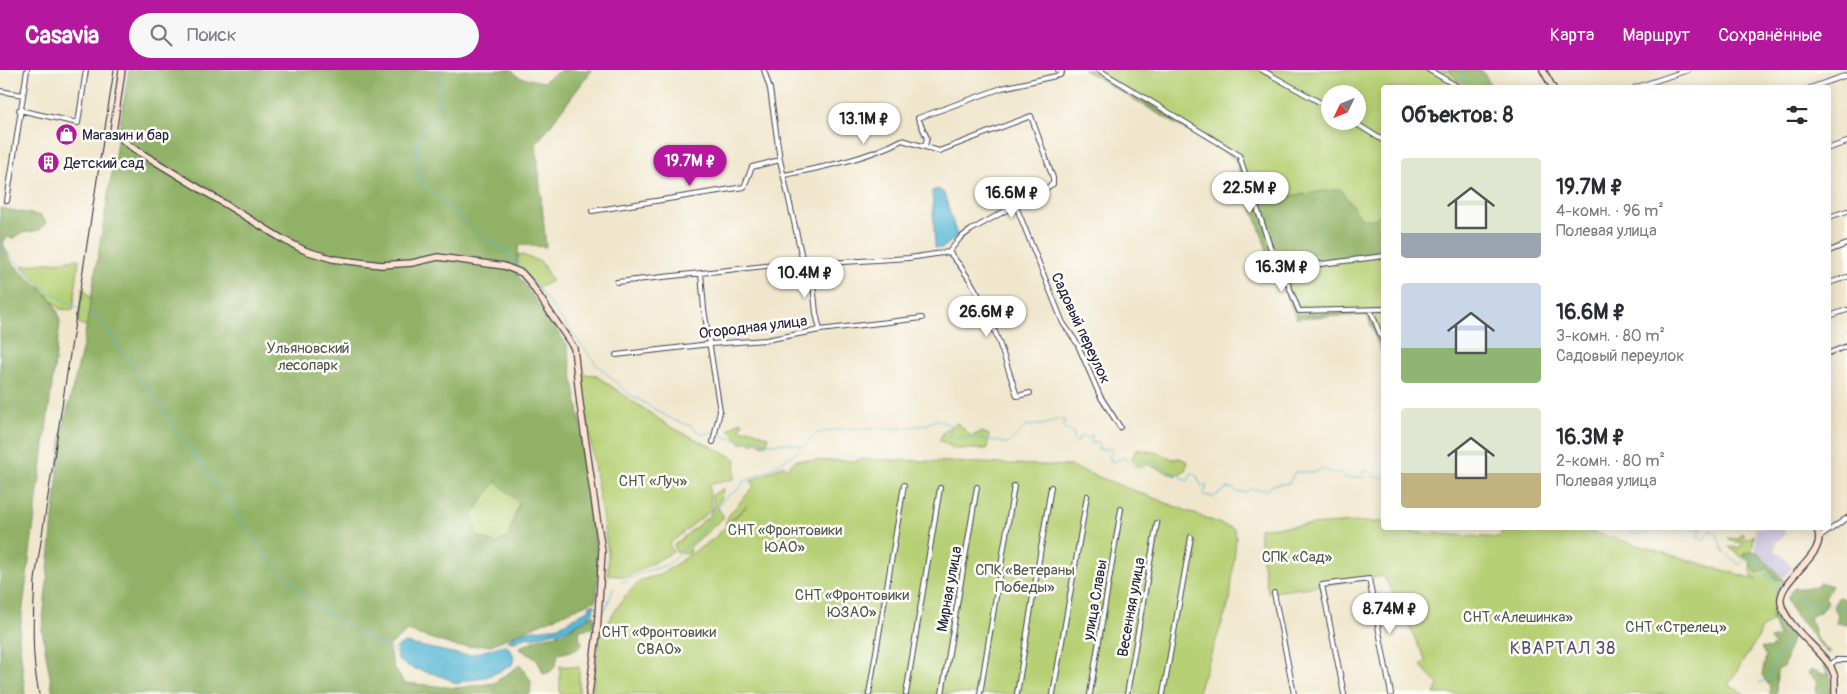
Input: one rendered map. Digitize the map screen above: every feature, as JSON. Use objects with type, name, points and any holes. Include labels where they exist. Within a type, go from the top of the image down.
[{"type":"street","points":[[7,201],[19,110],[27,70]]},
{"type":"street","points":[[19,110],[78,123],[86,70]]},
{"type":"street","points":[[122,70],[113,132],[133,148],[306,251],[333,259],[381,265],[412,264],[439,257],[504,266],[522,273],[529,281],[574,348],[580,404],[602,552],[597,625],[589,694]]},
{"type":"street","points":[[764,70],[770,89],[780,160],[802,262]]},
{"type":"street","points":[[925,146],[927,138],[918,118],[1002,88],[1060,75],[1062,72],[1058,70]]},
{"type":"street","points":[[1099,70],[1239,155],[1277,267],[1282,269],[1381,256]]},
{"type":"street","points":[[1262,70],[1321,103]]},
{"type":"street","points":[[1429,70],[1453,85]]},
{"type":"street","points":[[1543,70],[1551,85]]},
{"type":"street","points":[[1643,85],[1688,70]]},
{"type":"street","points":[[1819,85],[1847,75]]},
{"type":"street","points":[[0,91],[23,95]]},
{"type":"street","points":[[617,282],[802,262],[811,264],[909,258],[950,252],[960,238],[971,230],[1053,184],[1053,178],[1031,116],[939,151],[902,140],[884,150],[784,175]]},
{"type":"street","points":[[1366,130],[1381,139]]},
{"type":"street","points":[[1831,147],[1847,142]]},
{"type":"street","points":[[592,211],[744,187],[752,167],[780,160]]},
{"type":"street","name":"Садовый переулок","points":[[1016,206],[1063,323],[1077,343],[1100,396],[1120,427]]},
{"type":"street","points":[[1831,216],[1847,211]]},
{"type":"street","points":[[1831,250],[1847,244]]},
{"type":"street","points":[[950,252],[968,274],[986,308],[1017,396],[1030,393]]},
{"type":"street","points":[[811,264],[816,313],[820,330]]},
{"type":"street","points":[[1282,269],[1299,311],[1381,309]]},
{"type":"street","points":[[701,274],[720,411],[713,442]]},
{"type":"street","points":[[1831,283],[1847,277]]},
{"type":"street","points":[[1831,315],[1847,310]]},
{"type":"street","points":[[1371,311],[1381,336]]},
{"type":"street","name":"Огородная улица","points":[[616,355],[710,344],[766,340],[820,330],[922,318]]},
{"type":"street","points":[[1831,352],[1847,346]]},
{"type":"street","points":[[869,694],[904,485]]},
{"type":"street","points":[[980,694],[1014,486]]},
{"type":"street","name":"Мирная улица","points":[[942,694],[977,487]]},
{"type":"street","points":[[1017,694],[1051,487]]},
{"type":"street","points":[[906,694],[940,488]]},
{"type":"street","points":[[1053,694],[1087,496]]},
{"type":"street","name":"улица Славы","points":[[1090,694],[1121,509]]},
{"type":"street","points":[[1831,529],[1847,518]]},
{"type":"street","name":"Весенняя улица","points":[[1127,694],[1157,523]]},
{"type":"street","points":[[1817,530],[1820,537]]},
{"type":"street","points":[[1830,530],[1820,537],[1815,550],[1782,595],[1786,615],[1830,665],[1834,676],[1834,694]]},
{"type":"street","points":[[1164,694],[1191,537]]},
{"type":"street","points":[[1344,694],[1322,585],[1369,579],[1391,694]]},
{"type":"street","points":[[1274,593],[1294,694]]},
{"type":"street","points":[[1830,665],[1837,659],[1847,660]]},
{"type":"shaded area","points":[[1755,530],[1783,530],[1786,534],[1776,542],[1775,550],[1793,567],[1783,578],[1756,552]]},
{"type":"green space","name":"Ульяновский лесопарк","points":[[129,70],[512,70],[519,77],[543,82],[561,70],[592,70],[536,144],[546,247],[519,245],[515,271],[567,345],[583,438],[599,571],[596,600],[491,645],[458,647],[407,631],[388,647],[394,668],[404,683],[458,688],[494,683],[520,665],[531,681],[530,694],[53,694],[42,630],[62,432],[83,346]],"holes":[[[496,481],[519,503],[508,537],[496,544],[476,535],[472,515]]]},
{"type":"green space","points":[[1084,70],[1091,70],[1237,156],[1254,201],[1340,189],[1362,219],[1375,219],[1381,214],[1381,253],[1280,270],[1298,315],[1369,313],[1381,343],[1381,352],[1367,315],[1296,318],[1274,270],[1235,159]]},
{"type":"green space","points":[[1094,70],[1457,70],[1457,85],[1381,85],[1381,342],[1369,312],[1297,314],[1237,156]]},
{"type":"green space","points":[[1449,70],[1482,70],[1491,85],[1457,85],[1458,81]]},
{"type":"green space","points":[[0,208],[41,216],[46,222],[40,230],[22,233],[12,239],[8,237],[3,242],[7,254],[15,265],[51,300],[57,311],[60,323],[19,637],[25,694],[0,694]]},
{"type":"green space","points":[[519,254],[541,262],[552,281],[538,288],[517,268]]},
{"type":"green space","points":[[79,259],[73,310],[60,309],[22,266]]},
{"type":"green space","points":[[83,287],[116,338],[78,323]]},
{"type":"green space","name":"СНТ «Луч»","points":[[580,374],[595,375],[669,426],[736,459],[734,479],[709,485],[711,510],[669,544],[673,552],[627,577],[608,575],[608,553]]},
{"type":"green space","points":[[740,421],[743,423],[740,428],[742,431],[749,429],[769,437],[765,445],[756,442],[752,444],[749,441],[742,444],[728,430]]},
{"type":"green space","points":[[958,423],[971,436],[982,432],[989,435],[987,449],[955,449],[939,440],[945,430]]},
{"type":"green space","points":[[1136,449],[1159,453],[1172,459],[1180,458],[1188,462],[1185,470],[1176,476],[1147,464],[1140,468],[1132,459]]},
{"type":"green space","points":[[860,459],[1070,466],[1234,529],[1236,539],[1230,600],[1197,694],[592,694],[599,635],[625,596],[641,580],[660,575],[712,540],[747,506],[725,525],[729,515],[754,486],[751,481],[784,465],[786,469],[796,460],[856,461]]},
{"type":"green space","points":[[496,480],[519,503],[508,537],[496,544],[476,535],[472,515]]},
{"type":"green space","points":[[724,488],[717,507],[724,517],[690,547],[689,554],[676,552],[674,545],[709,516],[714,507],[712,495]]},
{"type":"green space","points":[[1381,522],[1381,530],[1408,530],[1409,532],[1500,538],[1502,530],[1586,530],[1757,580],[1752,576],[1750,565],[1757,573],[1766,568],[1776,579],[1784,580],[1776,594],[1781,615],[1771,615],[1773,620],[1760,630],[1759,636],[1728,685],[1745,694],[1434,694],[1438,684],[1421,666],[1426,661],[1384,576],[1268,593],[1260,548],[1260,528]]},
{"type":"green space","points":[[1743,533],[1745,540],[1754,535],[1752,551],[1744,554],[1746,558],[1743,558],[1729,547],[1739,548],[1743,543],[1731,541],[1728,538],[1740,539],[1740,534]]},
{"type":"green space","points":[[1752,551],[1756,552],[1784,580],[1776,579],[1766,568],[1757,573],[1743,554]]},
{"type":"green space","points":[[1819,582],[1832,586],[1825,597],[1828,602],[1820,612],[1810,617],[1816,638],[1830,652],[1828,654],[1791,609],[1787,599],[1794,588],[1819,586]]},
{"type":"green space","points":[[1838,597],[1847,600],[1847,625],[1836,623],[1838,614],[1833,608]]},
{"type":"green space","points":[[594,614],[593,628],[580,630],[579,638],[583,644],[576,650],[558,654],[554,667],[547,673],[543,674],[538,662],[520,649],[520,647],[541,638],[562,634]]},
{"type":"green space","points":[[1771,615],[1781,615],[1794,633],[1783,667],[1777,670],[1776,694],[1770,694],[1770,687],[1762,675],[1766,656],[1761,648],[1770,649],[1774,645],[1770,639],[1779,637]]},
{"type":"green space","points":[[1825,663],[1831,678],[1830,694],[1817,694],[1816,680],[1808,674],[1811,669],[1825,675],[1827,671],[1823,666]]},
{"type":"green space","points":[[560,666],[579,667],[579,694],[560,694]]},
{"type":"water","points":[[938,189],[944,193],[957,236],[943,248],[935,248],[932,191]]},
{"type":"water","points":[[595,604],[593,612],[584,621],[557,634],[555,632],[532,638],[527,636],[515,642],[507,641],[528,631],[561,625],[589,610],[590,605]]},
{"type":"water","points":[[405,643],[470,655],[504,645],[509,648],[514,656],[512,665],[504,669],[458,684],[403,664],[398,660],[396,648]]},
{"type":"waterway","points":[[436,70],[442,79],[437,106],[419,138],[415,160],[421,183],[486,241],[508,251],[514,262],[521,269]]},
{"type":"waterway","points":[[1463,70],[1465,85]]},
{"type":"waterway","points":[[0,244],[38,284],[103,323],[266,557],[317,607],[371,640],[389,647],[399,656]]},
{"type":"waterway","points":[[532,281],[597,365],[628,393],[673,420],[691,426],[702,434],[712,432],[735,440],[751,438],[771,444],[788,443],[802,446]]},
{"type":"waterway","points":[[621,583],[643,572],[667,565],[702,531],[723,499],[739,489],[744,481],[759,475],[783,461],[804,446],[814,435],[841,429],[905,428],[929,423],[936,419],[950,425],[950,436],[992,440],[1008,444],[1026,426],[1046,424],[1060,419],[1065,421],[1063,425],[1066,430],[1074,433],[1073,441],[1078,442],[1080,437],[1085,436],[1087,439],[1092,435],[1091,443],[1099,443],[1098,449],[1111,449],[1113,452],[1110,454],[1110,460],[1114,462],[1123,457],[1134,467],[1139,466],[1139,459],[1153,461],[1175,474],[1180,473],[1181,478],[1188,481],[1192,473],[1196,475],[1202,487],[1207,485],[1203,496],[1211,496],[1212,498],[1228,488],[1234,489],[1236,492],[1247,492],[1250,489],[1268,490],[1272,485],[1289,483],[1295,472],[1316,472],[1321,469],[1338,474],[1342,472],[1345,478],[1366,477],[1362,471],[1369,471],[1373,477],[1381,478]]},
{"type":"waterway","points":[[1629,530],[1639,535],[1650,532],[1650,530]]},
{"type":"waterway","points":[[1702,530],[1698,533],[1698,538],[1703,541],[1710,530]]},
{"type":"waterway","points":[[1710,530],[1716,533],[1723,551],[1740,565],[1748,557],[1757,558],[1759,566],[1783,587]]},
{"type":"waterway","points":[[1759,683],[1769,679],[1776,655],[1787,647],[1792,636],[1776,622],[1777,586],[1765,575],[1769,575]]},
{"type":"waterway","points":[[601,610],[605,610],[614,588]]},
{"type":"waterway","points":[[1789,591],[1808,606],[1818,605],[1827,607],[1833,603],[1847,612]]},
{"type":"railway","points":[[39,694],[36,680],[33,623],[35,580],[114,70]]},
{"type":"place","name":"Магазин и бар","points":[[66,135]]},
{"type":"place","name":"Детский сад","points":[[48,163]]},
{"type":"district","name":"КВАРТАЛ 38","points":[[1563,648]]},
{"type":"park label","name":"СНТ «Фронтовики ЮАО»","points":[[785,538]]},
{"type":"park label","name":"СПК «Сад»","points":[[1297,557]]},
{"type":"park label","name":"СПК «Ветераны Победы»","points":[[1025,578]]},
{"type":"park label","name":"СНТ «Фронтовики ЮЗАО»","points":[[852,604]]},
{"type":"park label","name":"СНТ «Алешинка»","points":[[1518,617]]},
{"type":"park label","name":"СНТ «Стрелец»","points":[[1676,627]]},
{"type":"park label","name":"СНТ «Фронтовики СВАО»","points":[[659,640]]}]
